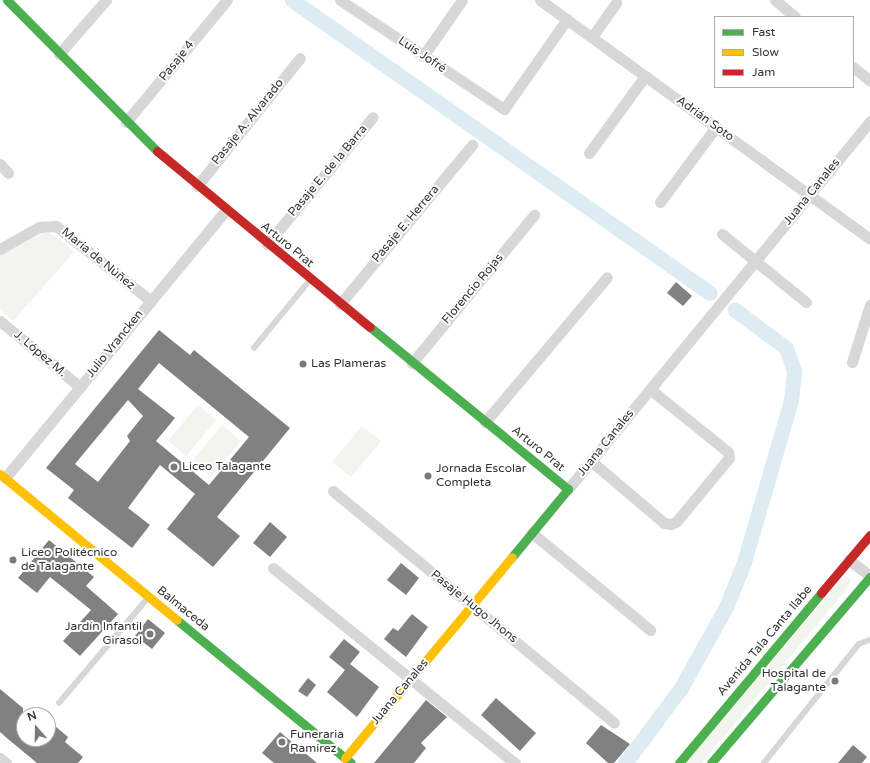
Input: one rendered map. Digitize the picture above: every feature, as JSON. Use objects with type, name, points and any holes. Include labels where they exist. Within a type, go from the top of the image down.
[{"type":"street","name":"Arturo Prat","points":[[7,0],[126,122],[197,186],[310,280],[568,489]]},
{"type":"street","points":[[59,54],[106,0]]},
{"type":"street","name":"Pasaje 4","points":[[126,122],[227,0]]},
{"type":"street","name":"Luis Jofré","points":[[340,0],[504,109],[567,19]]},
{"type":"street","points":[[423,56],[462,0]]},
{"type":"street","name":"Adrián Soto","points":[[540,0],[870,239]]},
{"type":"street","points":[[775,0],[794,16]]},
{"type":"street","points":[[592,38],[616,3]]},
{"type":"street","name":"Pasaje A. Alvarado","points":[[197,186],[300,58]]},
{"type":"street","points":[[854,68],[870,81]]},
{"type":"street","points":[[589,153],[645,76]]},
{"type":"street","name":"Pasaje E. de la Barra","points":[[267,244],[373,117]]},
{"type":"street","name":"Juana Canales","points":[[346,761],[411,679],[870,121]]},
{"type":"street","points":[[660,202],[716,127]]},
{"type":"street","name":"Pasaje E. Herrera","points":[[340,304],[472,145]]},
{"type":"street","points":[[0,164],[8,173]]},
{"type":"street","name":"Julio Vrancken","points":[[3,476],[80,387],[226,210]]},
{"type":"street","name":"Florencio Rojas","points":[[412,363],[534,214]]},
{"type":"street","name":"María de Núñez","points":[[0,249],[39,227],[56,226],[151,301]]},
{"type":"street","points":[[722,234],[806,302]]},
{"type":"street","points":[[485,422],[607,277]]},
{"type":"street","points":[[852,362],[866,334],[870,305]]},
{"type":"street","name":"J. López M.","points":[[0,321],[80,387]]},
{"type":"street","points":[[591,461],[664,523],[671,524],[676,522],[729,458],[728,452],[650,389]]},
{"type":"street","name":"Balmaceda","points":[[3,476],[346,761]]},
{"type":"street","name":"Pasaje Hugo Jhons","points":[[333,491],[614,723]]},
{"type":"street","points":[[532,533],[650,630]]},
{"type":"street","name":"Avenida Tala Canta Ilabe","points":[[679,763],[870,535]]},
{"type":"street","points":[[711,763],[870,576],[849,560]]},
{"type":"street","points":[[273,568],[515,763]]},
{"type":"street","points":[[0,758],[6,763]]},
{"type":"lane","points":[[254,348],[310,280]]},
{"type":"lane","points":[[59,703],[149,597]]},
{"type":"lane","points":[[764,763],[859,644],[870,640]]},
{"type":"shaded area","points":[[45,232],[58,237],[74,252],[13,321],[0,310],[0,256]]},
{"type":"shaded area","points":[[198,405],[216,420],[186,456],[168,441]]},
{"type":"shaded area","points":[[222,425],[241,441],[211,477],[192,461]]},
{"type":"shaded area","points":[[362,426],[381,441],[351,477],[332,462]]},
{"type":"shaded area","points":[[845,575],[851,580],[845,591],[702,763],[686,763]]},
{"type":"building","points":[[676,282],[692,296],[683,306],[667,293]]},
{"type":"building","points":[[159,330],[190,355],[194,350],[290,428],[217,517],[240,536],[213,567],[167,529],[195,494],[160,465],[128,508],[150,525],[132,548],[68,498],[74,490],[46,468]],"holes":[[[159,363],[249,437],[209,485],[156,441],[175,418],[138,389]],[[128,400],[143,416],[127,436],[130,441],[98,482],[75,464]]]},
{"type":"building","points":[[270,522],[287,537],[270,557],[253,543]]},
{"type":"building","points":[[49,540],[94,577],[86,586],[118,614],[80,656],[63,641],[91,610],[50,577],[37,593],[18,578]]},
{"type":"building","points":[[401,563],[419,578],[406,595],[387,580]]},
{"type":"building","points":[[412,614],[428,627],[406,657],[384,639],[393,628],[398,631]]},
{"type":"building","name":"Jardín Infantil Girasol","points":[[148,619],[165,633],[152,649],[135,636]]},
{"type":"building","points":[[344,639],[360,652],[350,664],[379,687],[357,717],[327,692],[345,670],[329,657]]},
{"type":"building","points":[[308,678],[316,685],[307,697],[298,691]]},
{"type":"building","points":[[0,689],[22,707],[16,707],[16,745],[0,732]]},
{"type":"building","points":[[496,698],[536,733],[520,751],[481,715]]},
{"type":"building","points":[[426,700],[447,717],[421,743],[426,748],[414,763],[374,763]]},
{"type":"building","points":[[601,725],[630,744],[614,763],[608,763],[586,743]]},
{"type":"building","points":[[56,727],[68,737],[65,742],[83,757],[78,763],[37,763],[18,747],[56,747]]},
{"type":"building","name":"Funeraria Ramirez","points":[[280,732],[317,763],[274,763],[262,753]]},
{"type":"building","points":[[853,745],[867,757],[862,763],[838,763]]},
{"type":"waterway","points":[[292,0],[710,293]]},
{"type":"waterway","points":[[625,763],[681,688],[727,605],[744,562],[791,400],[794,371],[786,348],[735,310]]},
{"type":"traffic: fast","points":[[7,0],[157,151]]},
{"type":"traffic: fast","points":[[370,327],[568,489],[512,557]]},
{"type":"traffic: fast","points":[[711,763],[870,577]]},
{"type":"traffic: fast","points":[[679,763],[821,593]]},
{"type":"traffic: fast","points":[[177,620],[351,763]]},
{"type":"traffic: slow","points":[[0,474],[177,620]]},
{"type":"traffic: slow","points":[[345,758],[512,557]]},
{"type":"traffic: jam","points":[[157,151],[370,327]]},
{"type":"traffic: jam","points":[[821,593],[870,535]]},
{"type":"place","name":"Las Plameras","points":[[303,364]]},
{"type":"place","name":"Liceo Talagante","points":[[174,467]]},
{"type":"place","name":"Jornada Escolar Completa","points":[[428,476]]},
{"type":"place","name":"Liceo Politécnico de Talagante","points":[[13,560]]},
{"type":"place","name":"Jardín Infantil Girasol","points":[[150,634]]},
{"type":"place","name":"Hospital de Talagante","points":[[835,681]]},
{"type":"place","name":"Funeraria Ramirez","points":[[282,742]]}]
